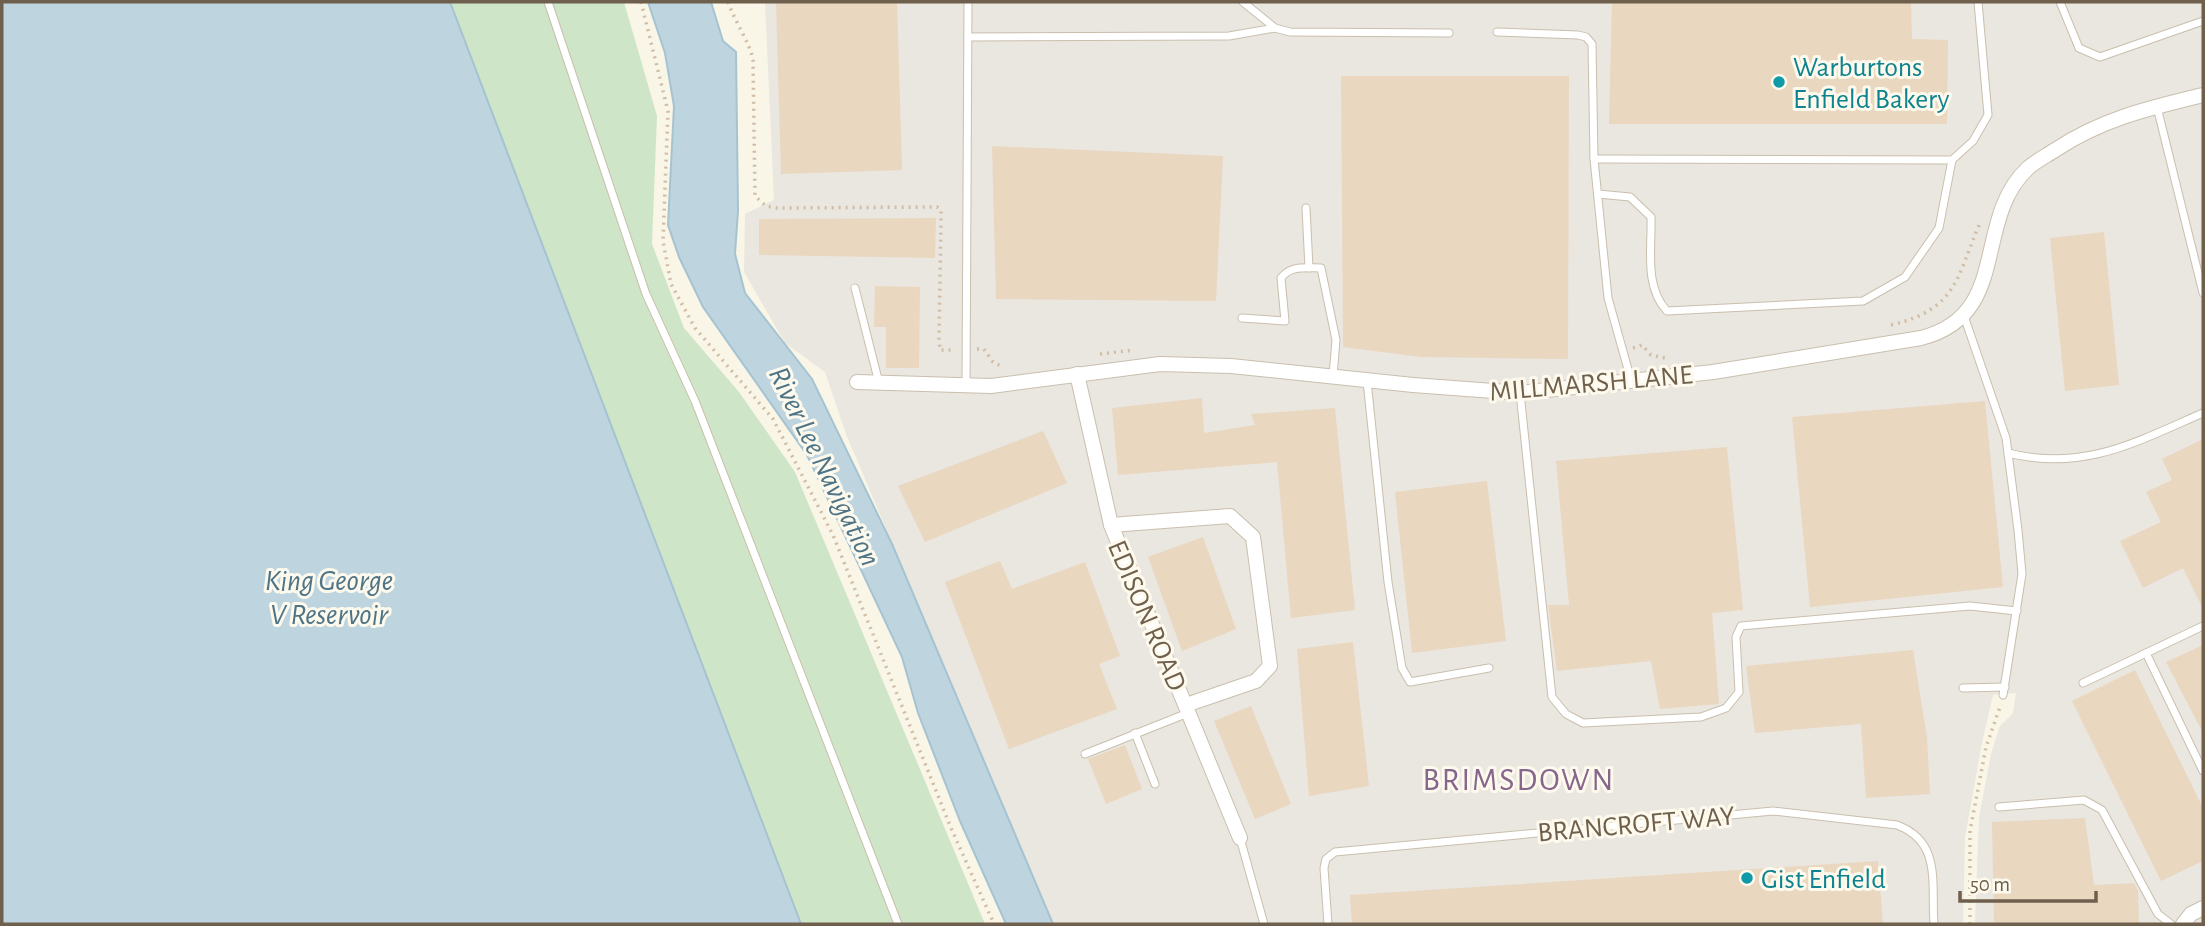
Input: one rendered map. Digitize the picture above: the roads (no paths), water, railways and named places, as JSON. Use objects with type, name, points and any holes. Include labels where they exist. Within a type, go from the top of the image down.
[{"type":"street","name":"MILLMARSH LANE","points":[[857,382],[966,386],[1023,383],[1077,373],[1160,364],[1231,366],[1520,393],[1713,372],[1884,346],[1936,334],[1964,316],[1984,282],[2006,199],[2029,167],[2093,126],[2156,106],[2203,95]]},
{"type":"street","name":"EDISON ROAD","points":[[1077,373],[1111,525],[1240,838]]},
{"type":"street","name":"EDISON ROAD","points":[[1111,525],[1230,516],[1253,537],[1270,666],[1256,681],[1187,709]]},
{"type":"street","points":[[2183,924],[2191,914],[2203,908]]},
{"type":"lane","points":[[548,2],[646,294],[695,401],[898,924]]},
{"type":"lane","points":[[966,386],[968,2]]},
{"type":"lane","points":[[1242,2],[1275,28],[1290,32],[1450,33]]},
{"type":"lane","points":[[1598,194],[1630,197],[1651,217],[1651,283],[1656,300],[1667,311],[1863,301],[1905,277],[1940,228],[1952,160],[1973,141],[1988,115],[1979,2]]},
{"type":"lane","points":[[2060,2],[2080,48],[2100,57],[2203,21]]},
{"type":"lane","points":[[968,37],[1229,36],[1275,28]]},
{"type":"lane","points":[[1497,32],[1578,35],[1586,37],[1592,44],[1594,159],[1608,298],[1631,380]]},
{"type":"lane","points":[[2156,106],[2203,293]]},
{"type":"lane","points":[[1594,159],[1952,160]]},
{"type":"lane","points":[[1306,208],[1309,268]]},
{"type":"lane","points":[[1242,318],[1285,321],[1281,278],[1286,272],[1298,267],[1321,268],[1336,340],[1333,376]]},
{"type":"lane","points":[[855,288],[879,384]]},
{"type":"lane","points":[[1963,688],[2004,691],[2022,574],[2008,453],[1964,316]]},
{"type":"lane","points":[[1367,380],[1388,582],[1402,668],[1410,682],[1489,668]]},
{"type":"lane","points":[[1520,393],[1552,697],[1566,714],[1583,723],[1701,717],[1726,708],[1739,692],[1736,637],[1741,626],[1970,606],[2017,611]]},
{"type":"lane","points":[[2008,453],[2063,462],[2128,446],[2203,414]]},
{"type":"lane","points":[[2082,683],[2203,626]]},
{"type":"lane","points":[[2146,653],[2203,771]]},
{"type":"lane","points":[[1086,754],[1187,709]]},
{"type":"lane","points":[[1135,733],[1155,784]]},
{"type":"lane","points":[[1999,807],[2084,800],[2102,810],[2158,914],[2171,924]]},
{"type":"lane","name":"BRANCROFT WAY","points":[[1328,924],[1324,868],[1326,859],[1335,852],[1773,811],[1897,825],[1915,832],[1930,850],[1934,924]]},
{"type":"lane","points":[[1240,838],[1264,924]]},
{"type":"water","name":"King George V Reservoir","points":[[2,2],[450,2],[801,924],[2,924]]},
{"type":"water","name":"River Lee Navigation","points":[[648,2],[711,2],[723,41],[736,52],[738,211],[735,254],[745,293],[812,379],[892,544],[1053,924],[1006,924],[960,821],[918,713],[902,657],[807,455],[703,307],[679,257],[668,225],[674,106],[665,53]]},
{"type":"place","name":"Warburtons Enfield Bakery","points":[[1779,82]]},
{"type":"place","name":"Gist Enfield","points":[[1747,878]]},
{"type":"district","name":"BRIMSDOWN","points":[[1519,779]]}]
